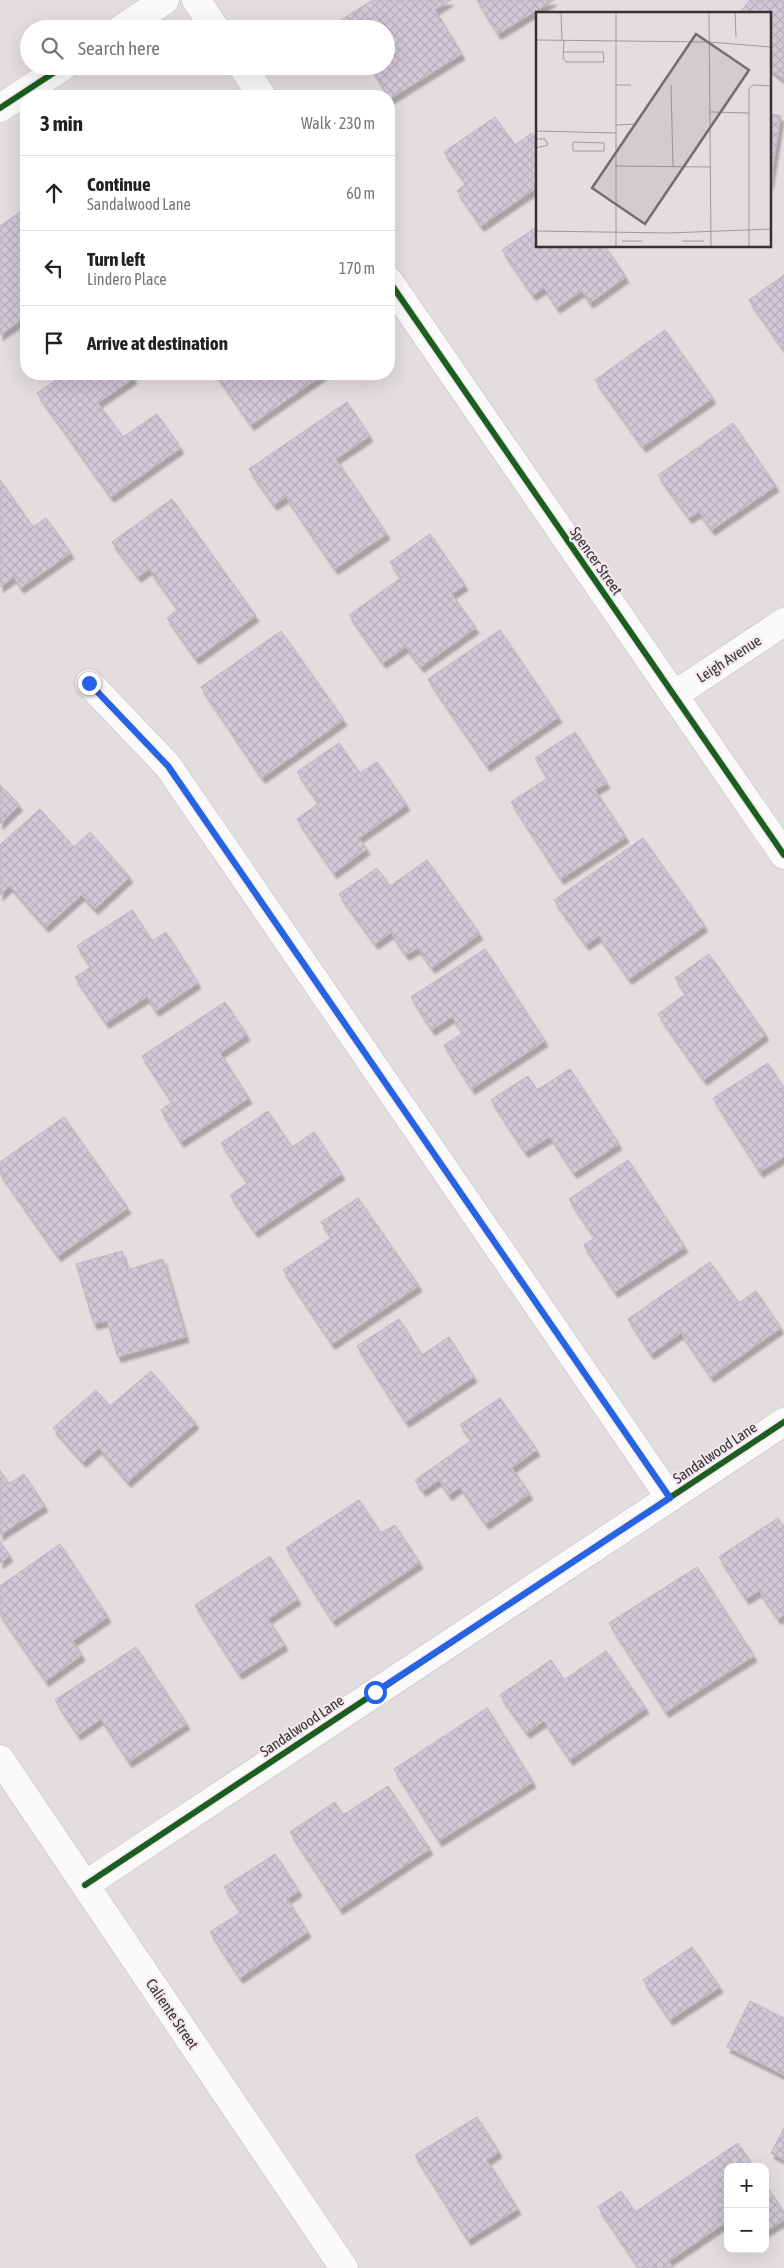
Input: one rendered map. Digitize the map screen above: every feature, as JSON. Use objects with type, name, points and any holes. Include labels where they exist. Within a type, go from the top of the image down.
[{"type":"street","points":[[135,20],[165,0]]},
{"type":"street","points":[[196,0],[210,20]]},
{"type":"street","points":[[27,90],[50,75]]},
{"type":"street","points":[[248,75],[258,90]]},
{"type":"street","points":[[0,108],[20,95]]},
{"type":"street","name":"Spencer Street","points":[[395,290],[784,855]]},
{"type":"street","name":"Leigh Avenue","points":[[674,695],[784,622]]},
{"type":"street","points":[[89,683],[168,766],[670,1498]]},
{"type":"street","name":"Sandalwood Lane","points":[[84,1885],[784,1422]]},
{"type":"street","name":"Caliente Street","points":[[0,1759],[344,2268]]},
{"type":"building","points":[[373,0],[451,0],[435,10],[462,54],[395,96],[395,90],[385,90],[375,75],[395,75],[395,20],[341,20]]},
{"type":"building","points":[[477,0],[554,0],[498,34]]},
{"type":"building","points":[[750,0],[784,0],[784,80],[772,71],[772,12],[741,12]]},
{"type":"building","points":[[772,114],[781,116],[772,172]]},
{"type":"building","points":[[495,117],[515,145],[532,133],[536,139],[536,188],[481,226],[457,191],[466,184],[444,152]]},
{"type":"building","points":[[20,212],[20,321],[0,335],[0,226]]},
{"type":"building","points":[[536,227],[536,248],[606,248],[626,277],[590,303],[582,291],[557,308],[544,288],[533,295],[502,250]]},
{"type":"building","points":[[784,275],[784,350],[749,300]]},
{"type":"building","points":[[665,330],[713,398],[643,447],[595,380]]},
{"type":"building","points":[[56,380],[131,380],[98,403],[123,437],[157,414],[181,448],[111,497],[37,393]]},
{"type":"building","points":[[220,380],[315,380],[251,425]]},
{"type":"building","points":[[347,402],[370,436],[336,459],[387,534],[335,569],[286,497],[274,505],[249,469]]},
{"type":"building","points":[[733,423],[776,486],[712,530],[699,512],[689,518],[658,475]]},
{"type":"building","points":[[0,480],[33,527],[46,518],[71,553],[21,588],[14,577],[0,587]]},
{"type":"building","points":[[172,499],[256,616],[196,659],[167,618],[178,609],[149,569],[138,577],[112,542]]},
{"type":"building","points":[[430,534],[465,585],[452,594],[476,628],[421,667],[406,647],[383,663],[349,615],[401,578],[390,562]]},
{"type":"building","points":[[500,630],[559,717],[487,766],[428,679]]},
{"type":"building","points":[[281,631],[344,720],[262,778],[201,687]]},
{"type":"building","points":[[575,732],[607,783],[595,790],[626,837],[561,879],[511,802],[548,778],[535,758]]},
{"type":"building","points":[[339,743],[360,773],[377,762],[407,805],[359,838],[367,849],[334,873],[297,819],[319,803],[297,772]]},
{"type":"building","points":[[0,785],[20,805],[0,824]]},
{"type":"building","points":[[40,809],[74,847],[90,832],[130,877],[95,909],[82,895],[46,927],[10,886],[0,895],[0,845]]},
{"type":"building","points":[[643,838],[705,926],[629,979],[599,936],[586,945],[554,900]]},
{"type":"building","points":[[427,860],[480,934],[432,968],[418,948],[406,955],[391,933],[375,944],[339,894],[377,868],[390,886]]},
{"type":"building","points":[[132,910],[152,941],[166,932],[198,983],[156,1011],[147,997],[106,1023],[75,977],[91,967],[77,946]]},
{"type":"building","points":[[485,949],[545,1041],[472,1089],[444,1045],[463,1033],[452,1017],[432,1030],[411,997]]},
{"type":"building","points":[[709,954],[766,1035],[704,1080],[658,1014],[686,994],[675,978]]},
{"type":"building","points":[[225,1002],[247,1035],[220,1053],[249,1098],[181,1142],[161,1110],[172,1102],[142,1056]]},
{"type":"building","points":[[768,1063],[784,1089],[784,1157],[760,1172],[713,1098]]},
{"type":"building","points":[[570,1069],[619,1144],[574,1173],[550,1137],[525,1152],[491,1100],[528,1076],[537,1090]]},
{"type":"building","points":[[268,1111],[292,1147],[314,1132],[342,1174],[255,1232],[230,1195],[248,1183],[221,1143]]},
{"type":"building","points":[[64,1117],[128,1208],[58,1256],[0,1173],[0,1162]]},
{"type":"building","points":[[628,1160],[685,1247],[615,1292],[584,1245],[595,1238],[569,1199]]},
{"type":"building","points":[[358,1198],[419,1286],[332,1344],[283,1270],[332,1238],[321,1222]]},
{"type":"building","points":[[122,1251],[127,1270],[163,1259],[186,1337],[118,1357],[107,1321],[94,1324],[76,1264]]},
{"type":"building","points":[[710,1262],[739,1303],[756,1291],[781,1328],[711,1377],[681,1333],[651,1354],[628,1319]]},
{"type":"building","points":[[399,1319],[422,1355],[449,1337],[474,1377],[406,1422],[357,1346]]},
{"type":"building","points":[[151,1371],[196,1423],[128,1482],[99,1448],[83,1462],[53,1428],[96,1390],[110,1406]]},
{"type":"building","points":[[500,1398],[537,1450],[512,1468],[530,1494],[486,1524],[460,1487],[449,1495],[439,1480],[423,1491],[415,1480],[472,1440],[460,1425]]},
{"type":"building","points":[[0,1470],[9,1484],[24,1474],[45,1506],[0,1535]]},
{"type":"building","points":[[359,1500],[381,1533],[395,1525],[420,1563],[333,1621],[286,1548]]},
{"type":"building","points":[[778,1518],[784,1527],[784,1615],[778,1619],[759,1591],[746,1599],[719,1557]]},
{"type":"building","points":[[0,1541],[10,1556],[0,1563]]},
{"type":"building","points":[[60,1544],[108,1617],[73,1641],[82,1655],[46,1681],[0,1614],[0,1586]]},
{"type":"building","points":[[270,1556],[298,1599],[268,1619],[285,1645],[239,1674],[195,1605]]},
{"type":"building","points":[[697,1567],[754,1656],[666,1712],[609,1623]]},
{"type":"building","points":[[136,1647],[187,1724],[129,1762],[101,1719],[78,1735],[55,1700]]},
{"type":"building","points":[[606,1651],[646,1708],[570,1760],[544,1721],[527,1733],[500,1695],[551,1660],[564,1680]]},
{"type":"building","points":[[487,1708],[533,1782],[439,1841],[394,1769]]},
{"type":"building","points":[[388,1786],[430,1849],[340,1909],[290,1832],[335,1802],[343,1815]]},
{"type":"building","points":[[275,1854],[299,1891],[287,1899],[308,1932],[240,1978],[210,1932],[241,1912],[224,1887]]},
{"type":"building","points":[[692,1947],[720,1987],[670,2020],[643,1980]]},
{"type":"building","points":[[750,2001],[784,2018],[784,2075],[727,2047]]},
{"type":"building","points":[[477,2117],[499,2152],[487,2160],[518,2209],[468,2240],[415,2155]]},
{"type":"building","points":[[784,2128],[784,2160],[771,2153]]},
{"type":"building","points":[[738,2143],[751,2163],[724,2163],[724,2224],[669,2261],[673,2268],[639,2268],[598,2207],[621,2191],[635,2212]]},
{"type":"building","points":[[769,2190],[784,2212],[784,2220],[769,2229]]},
{"type":"cycle path","points":[[27,90],[50,75]]},
{"type":"cycle path","points":[[0,108],[20,95]]},
{"type":"cycle path","points":[[395,290],[784,855]]},
{"type":"cycle path","points":[[89,683],[168,766],[670,1498]]},
{"type":"cycle path","points":[[85,1885],[784,1422]]},
{"type":"route","points":[[89,683],[168,766],[670,1498],[375,1692]]}]
